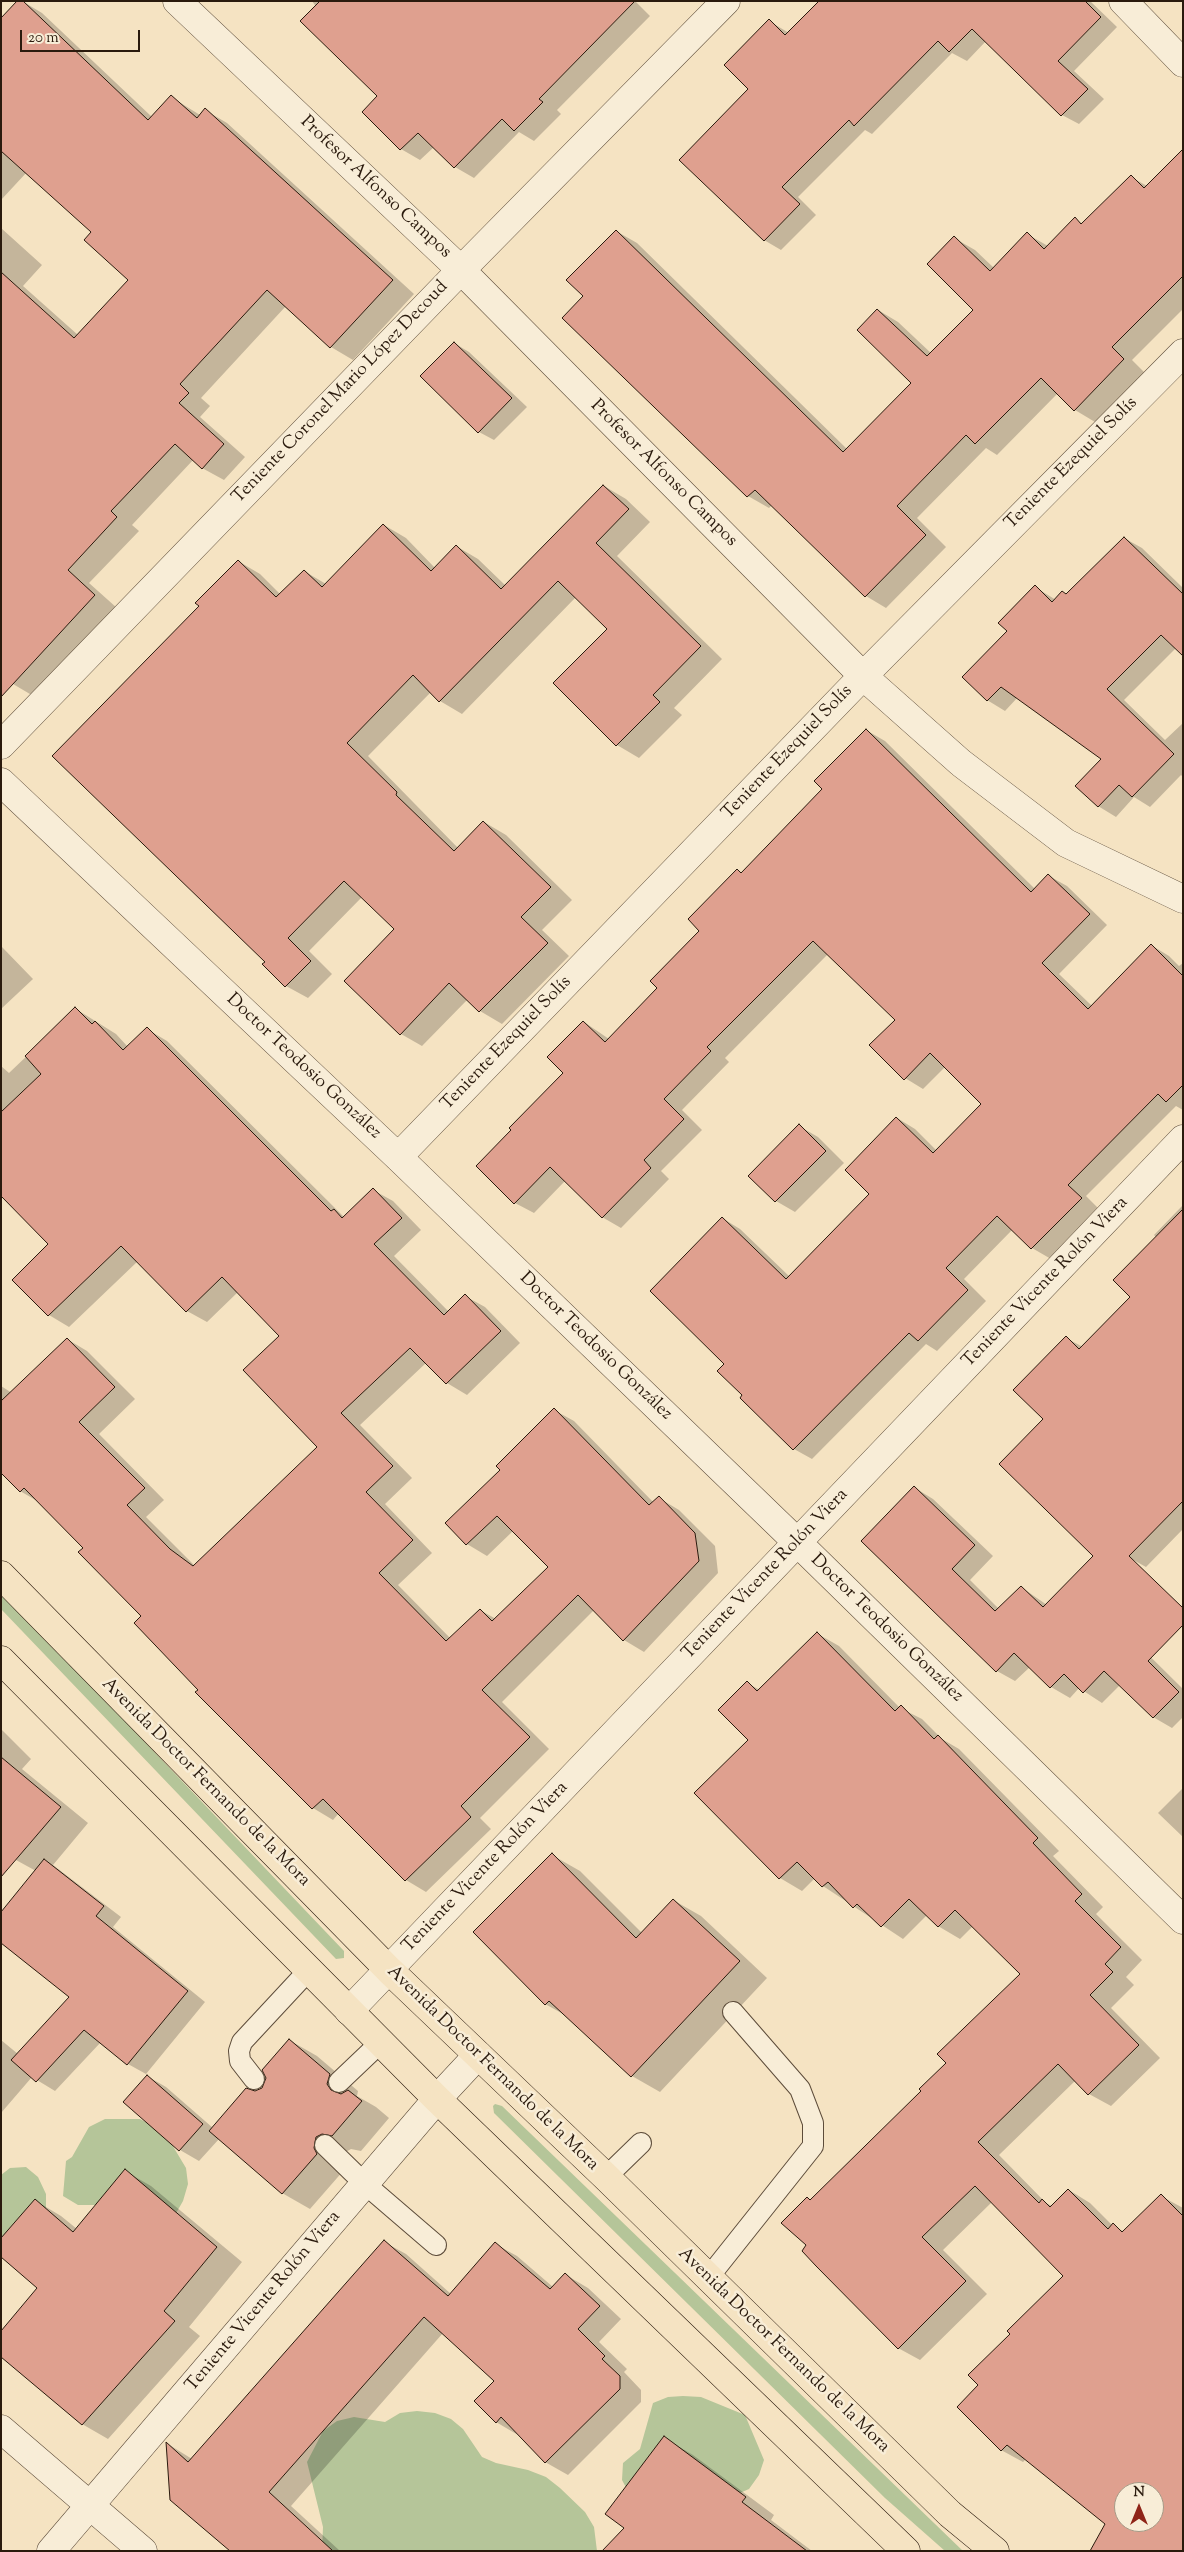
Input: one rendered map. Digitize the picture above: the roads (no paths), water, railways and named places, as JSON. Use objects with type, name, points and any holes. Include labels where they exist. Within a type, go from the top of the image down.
[{"type":"highway","name":"Avenida Doctor Fernando de la Mora","points":[[1,1575],[389,1970],[606,2177],[950,2514],[995,2551]]},
{"type":"highway","points":[[1,1660],[380,2043],[906,2551]]},
{"type":"street","name":"Profesor Alfonso Campos","points":[[177,1],[461,270],[863,676],[960,763],[1066,843],[1183,899]]},
{"type":"street","name":"Teniente Coronel Mario López Decoud","points":[[1,745],[461,270],[726,1]]},
{"type":"street","points":[[1123,1],[1183,63]]},
{"type":"street","name":"Teniente Ezequiel Solís","points":[[398,1157],[863,676],[1183,353]]},
{"type":"street","name":"Doctor Teodosio González","points":[[1,782],[398,1157],[798,1542],[1183,1920]]},
{"type":"street","name":"Teniente Vicente Rolón Viera","points":[[349,2011],[1183,1139]]},
{"type":"street","name":"Teniente Vicente Rolón Viera","points":[[51,2551],[437,2099],[478,2055]]},
{"type":"street","points":[[1,2429],[142,2551]]},
{"type":"lane","points":[[254,2079],[240,2061],[239,2051],[242,2042],[308,1971]]},
{"type":"lane","points":[[708,2278],[813,2146],[813,2123],[800,2089],[733,2012]]},
{"type":"lane","points":[[339,2082],[380,2043]]},
{"type":"lane","points":[[606,2177],[641,2143]]},
{"type":"lane","points":[[325,2145],[365,2184],[436,2245]]}]
